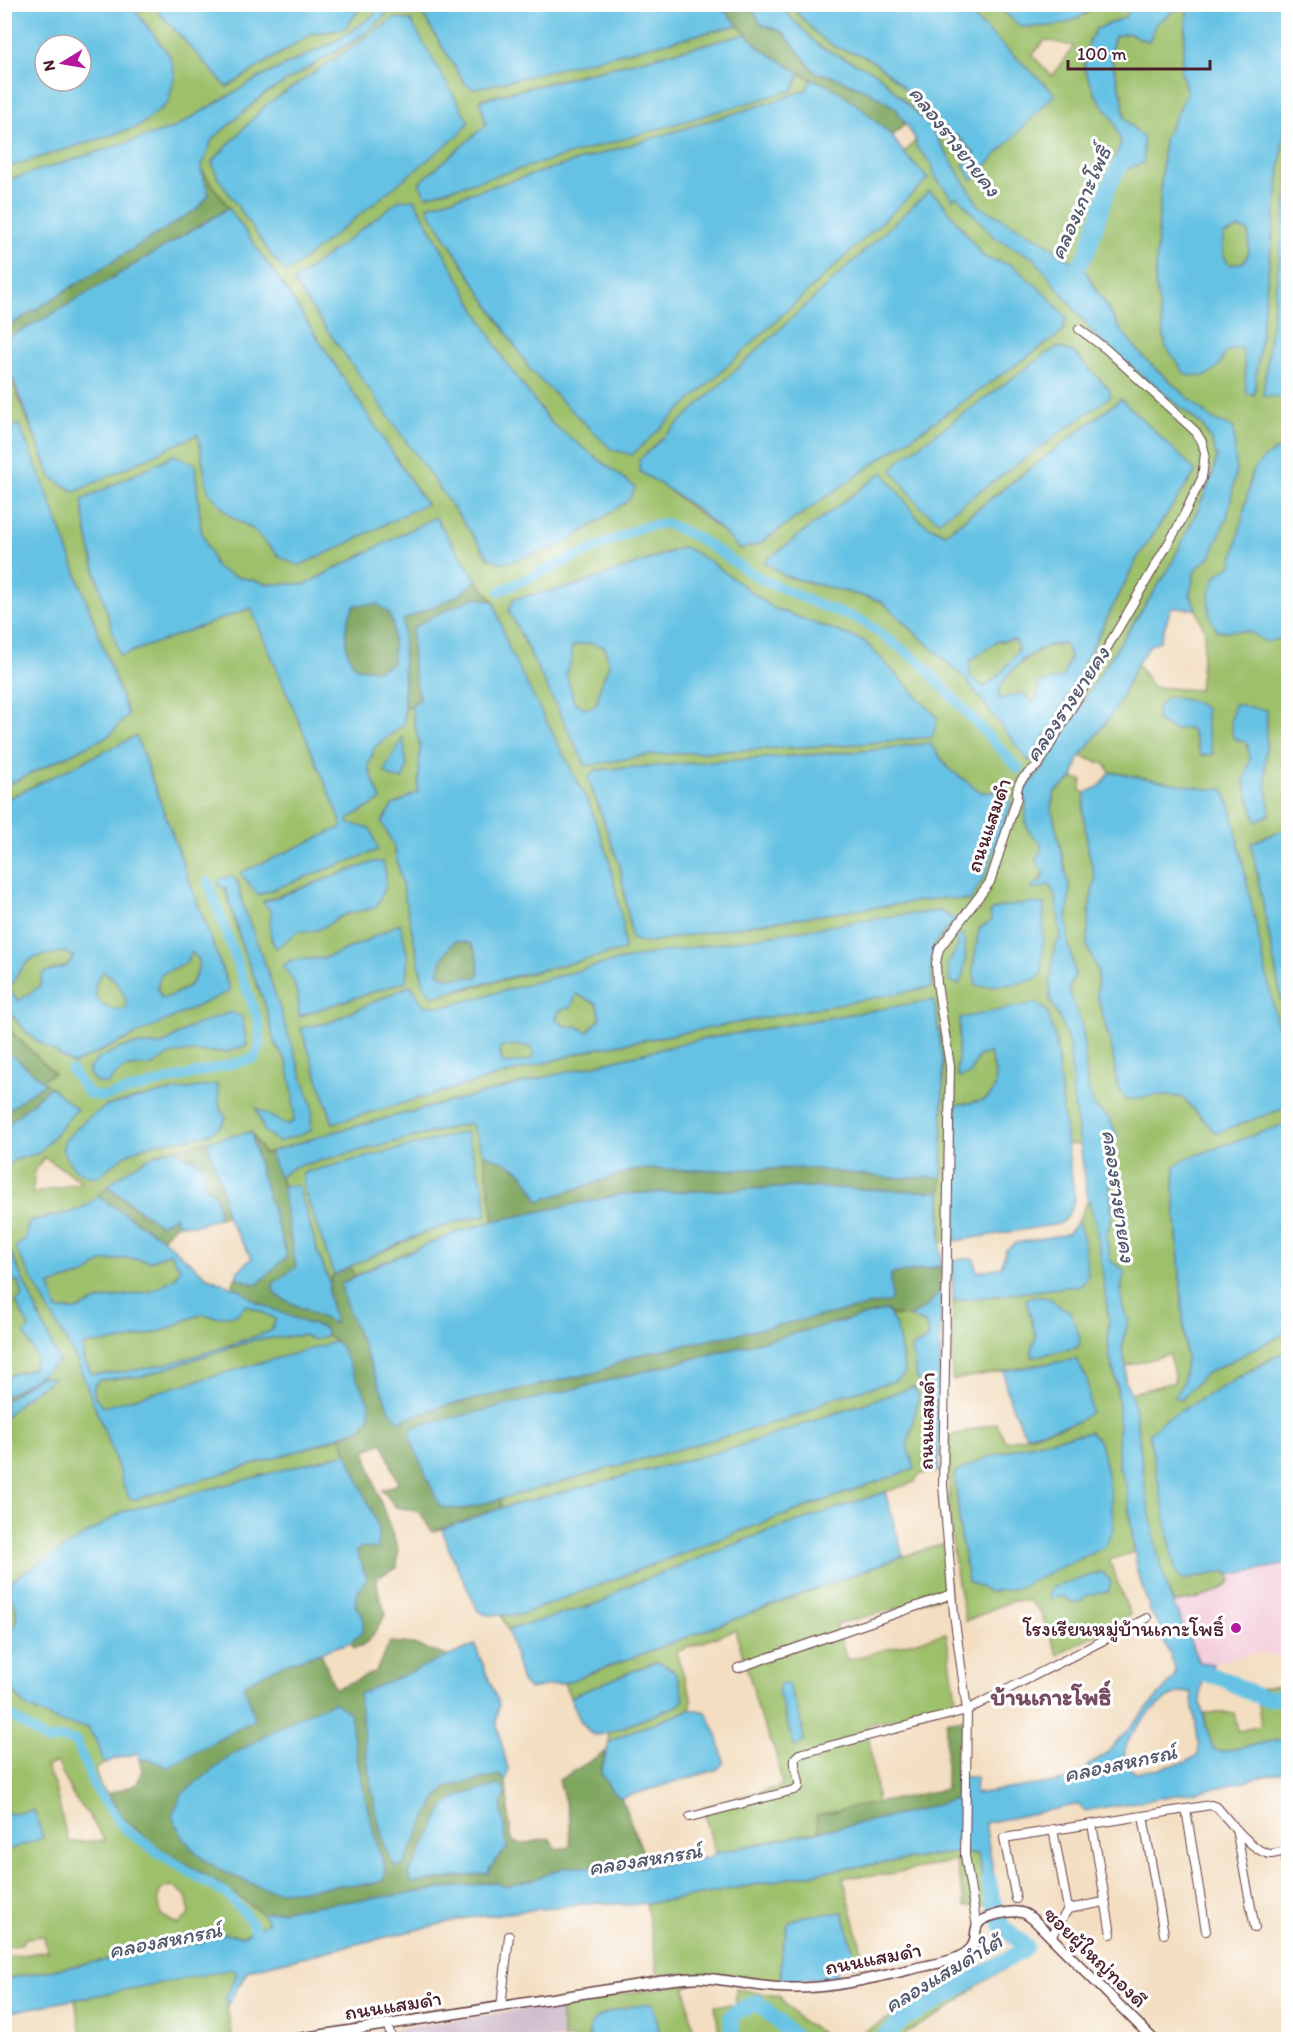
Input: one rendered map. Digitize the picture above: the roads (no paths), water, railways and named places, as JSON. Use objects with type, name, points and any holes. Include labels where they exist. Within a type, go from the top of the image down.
[{"type":"street","name":"ถนนแสมดำ","points":[[289,2040],[349,2035],[387,2023],[690,1978],[792,1989],[814,1987],[878,1977],[940,1963],[960,1956],[971,1948],[976,1938],[979,1924],[965,1855],[967,1710],[952,1594],[943,1485],[950,1066],[937,984],[936,963],[939,950],[990,882],[1017,798],[1017,785],[1039,764],[1179,525],[1202,478],[1204,466],[1202,442],[1196,432],[1106,350],[1079,329]]},
{"type":"street","points":[[738,1668],[952,1594]]},
{"type":"street","points":[[690,1817],[794,1790],[799,1787],[794,1764],[799,1754],[967,1710],[1147,1618]]},
{"type":"street","points":[[1016,1899],[1004,1838],[1211,1805],[1217,1807],[1260,1850],[1269,1854],[1286,1851],[1288,1872]]},
{"type":"street","points":[[1186,1809],[1206,1931]]},
{"type":"street","points":[[1143,1816],[1164,1934]]},
{"type":"street","points":[[1092,1824],[1111,1934]]},
{"type":"street","points":[[1236,1828],[1255,1928]]},
{"type":"street","points":[[1051,1937],[1068,1909],[1053,1829]]},
{"type":"street","points":[[1068,1909],[1104,1902]]},
{"type":"street","name":"ซอยผู้ใหญ่ทองดี","points":[[979,1924],[1007,1912],[1023,1913],[1034,1920],[1154,2040]]},
{"type":"street","points":[[501,2007],[509,1936]]},
{"type":"street","points":[[387,2023],[392,2040]]},
{"type":"water","points":[[5,4],[131,5],[170,56],[175,75],[168,103],[138,127],[5,168]]},
{"type":"water","points":[[379,4],[388,5],[388,13],[365,34],[263,95],[212,140],[201,169],[209,195],[197,209],[9,326],[5,326],[5,181],[174,128],[257,79],[338,40],[374,15]]},
{"type":"water","points":[[1140,4],[1183,5],[1155,24],[1150,40],[1146,41],[1129,33],[1115,36],[1110,54],[1122,96],[1125,119],[1143,138],[1144,162],[1128,169],[1111,168],[1121,142],[1113,119],[1095,94],[1084,68],[1089,41],[1096,29],[1126,17],[1131,6]]},
{"type":"water","points":[[152,5],[363,5],[344,29],[311,34],[227,87]]},
{"type":"water","points":[[417,5],[719,5],[738,25],[474,89],[465,84]]},
{"type":"water","name":"คลองสหกรณ์","points":[[745,5],[779,5],[820,47],[877,73],[931,128],[979,206],[1046,243],[1083,267],[1120,329],[1146,360],[1212,419],[1234,428],[1236,471],[1228,515],[1210,557],[1195,570],[1190,594],[1196,609],[1171,608],[1160,641],[1150,645],[1137,664],[1115,710],[1078,760],[1073,778],[1055,792],[1051,806],[1070,890],[1067,921],[1075,974],[1069,990],[1083,1029],[1087,1084],[1094,1106],[1108,1117],[1118,1136],[1104,1155],[1109,1167],[1112,1216],[1106,1236],[1110,1260],[1125,1271],[1121,1296],[1128,1319],[1122,1351],[1126,1366],[1125,1381],[1131,1393],[1136,1416],[1146,1493],[1158,1556],[1169,1594],[1199,1662],[1213,1664],[1203,1682],[1200,1695],[1204,1720],[1214,1750],[1221,1752],[1288,1738],[1288,1770],[1216,1788],[1084,1811],[1080,1804],[985,1823],[998,1901],[987,1905],[978,1854],[952,1853],[827,1871],[678,1899],[628,1905],[598,1902],[466,1918],[248,1970],[227,2006],[225,1998],[237,1974],[233,1969],[5,2013],[5,1979],[202,1942],[222,1934],[243,1936],[268,1922],[262,1913],[495,1882],[505,1887],[535,1879],[565,1867],[641,1867],[710,1857],[715,1853],[904,1814],[956,1799],[956,1777],[976,1777],[975,1794],[1082,1778],[1087,1766],[1107,1753],[1175,1677],[1175,1668],[1157,1622],[1151,1613],[1137,1571],[1126,1485],[1120,1471],[1119,1406],[1116,1380],[1109,1355],[1109,1321],[1096,1224],[1088,1200],[1073,1096],[1070,1049],[1063,1026],[1050,999],[1055,945],[1061,937],[1056,900],[1051,886],[1036,890],[1031,888],[1043,879],[1044,872],[1036,861],[1041,850],[1041,843],[1033,836],[1026,823],[1026,799],[1023,791],[1044,768],[1098,677],[1169,569],[1199,507],[1213,474],[1217,456],[1202,425],[1098,339],[1034,258],[995,238],[957,196],[953,199],[935,177],[932,164],[916,147],[916,140],[896,108],[870,92],[832,76],[815,72],[783,32],[761,24],[755,13]],"holes":[[[1182,1692],[1191,1692],[1199,1746],[1198,1755],[1187,1762],[1136,1773],[1127,1765],[1124,1755],[1127,1743],[1143,1720],[1164,1701]]]},
{"type":"water","points":[[791,5],[960,5],[1055,94],[972,180],[963,165],[975,154],[958,136],[945,137],[890,75],[865,56],[838,48],[824,40]]},
{"type":"water","points":[[996,5],[1096,5],[1070,22],[1042,27],[1021,27]]},
{"type":"water","points":[[1188,5],[1275,5],[1288,10],[1288,98],[1254,395],[1246,393],[1242,348],[1226,351],[1219,366],[1206,376],[1186,375],[1166,347],[1155,281],[1164,140],[1187,93],[1181,71]],"holes":[[[1239,228],[1249,232],[1249,252],[1244,262],[1229,265],[1223,254],[1223,235]]]},
{"type":"water","points":[[395,18],[411,21],[469,122],[460,134],[287,273],[274,259],[218,178],[212,162],[266,105]]},
{"type":"water","points":[[747,34],[758,47],[800,73],[793,90],[426,196],[419,183],[486,125],[480,100]]},
{"type":"water","points":[[812,79],[833,88],[861,108],[892,136],[928,179],[632,455],[611,449],[531,371],[430,213],[428,206],[772,102],[806,90]]},
{"type":"water","points":[[1288,184],[1288,400],[1281,397],[1263,396]]},
{"type":"water","points":[[929,191],[939,199],[985,258],[1012,265],[1046,294],[1066,317],[1063,332],[757,545],[739,549],[718,527],[693,507],[640,472],[639,460]]},
{"type":"water","points":[[414,199],[504,360],[551,423],[635,487],[629,500],[565,544],[506,563],[489,558],[293,282],[398,201]]},
{"type":"water","points":[[229,208],[285,288],[426,504],[298,566],[279,556],[250,527],[230,516],[208,491],[198,434],[75,492],[51,477],[5,359],[5,339],[49,316]]},
{"type":"water","points":[[1058,347],[1074,353],[1109,389],[1111,396],[939,521],[922,509],[892,470],[901,459]]},
{"type":"water","points":[[1121,399],[1196,471],[1138,557],[1057,717],[1029,762],[967,681],[881,601],[785,576],[764,562],[883,472],[920,521],[945,534]],"holes":[[[1016,640],[1018,651],[1002,672],[984,687],[970,677],[970,661],[998,641]],[[1065,643],[1070,657],[1063,677],[1037,684],[1040,692],[1033,703],[1023,693],[998,699],[1008,675],[1022,661],[1045,647]]]},
{"type":"water","points":[[19,425],[43,482],[128,715],[110,735],[5,786],[4,429]]},
{"type":"water","points":[[1288,444],[1288,637],[1265,642],[1249,632],[1218,631],[1211,620],[1208,607],[1211,586],[1222,571],[1232,565],[1250,480],[1261,461]]},
{"type":"water","points":[[174,455],[195,464],[201,530],[216,568],[234,576],[268,584],[306,584],[435,517],[477,580],[459,595],[403,620],[404,724],[375,747],[368,766],[381,800],[348,819],[348,823],[371,829],[378,850],[258,895],[240,873],[342,827],[251,608],[120,656],[93,559],[82,500]],"holes":[[[377,604],[389,613],[393,625],[393,663],[378,670],[356,668],[346,645],[346,628],[355,605]]]},
{"type":"water","points":[[684,547],[708,560],[773,608],[864,641],[938,718],[932,737],[858,744],[647,755],[586,766],[509,611],[513,599],[578,585]],"holes":[[[590,643],[605,647],[609,665],[600,687],[597,704],[587,709],[574,702],[566,673],[572,660],[572,646]]]},
{"type":"water","points":[[476,597],[494,602],[509,649],[589,804],[609,859],[623,924],[624,950],[432,996],[424,986],[394,847],[382,822],[392,806],[418,792],[420,747],[411,706],[420,699],[413,666],[412,629],[433,616]],"holes":[[[454,941],[470,943],[478,959],[478,977],[448,978],[438,973],[442,959]]]},
{"type":"water","points":[[1167,697],[1194,701],[1206,709],[1206,724],[1213,754],[1201,756],[1192,731],[1185,728],[1174,730],[1157,721],[1157,708]]},
{"type":"water","points":[[1234,704],[1267,710],[1265,773],[1270,814],[1256,822],[1244,781],[1250,759],[1247,743],[1233,738],[1231,722]]},
{"type":"water","points":[[1288,716],[1288,763],[1285,743]]},
{"type":"water","points":[[136,736],[230,991],[73,1064],[30,1036],[5,1007],[5,800]],"holes":[[[64,952],[74,956],[67,966],[43,973],[40,986],[18,1001],[9,990],[24,965],[43,956]],[[192,952],[199,960],[193,982],[183,990],[162,999],[157,987],[161,974],[185,964]],[[103,971],[108,974],[120,987],[127,1008],[115,1010],[104,1006],[95,991]]]},
{"type":"water","points":[[403,737],[407,767],[403,779],[393,778],[384,771]]},
{"type":"water","points":[[930,743],[948,768],[981,792],[1009,792],[1011,805],[985,876],[970,901],[942,898],[742,926],[644,943],[632,939],[620,866],[588,778],[595,770],[865,751]]},
{"type":"water","points":[[1110,772],[1207,789],[1224,789],[1232,812],[1288,1075],[1288,1102],[1285,1108],[1216,1133],[1182,1097],[1156,1095],[1126,1100],[1118,1087],[1111,1045],[1097,995],[1098,972],[1087,946],[1090,903],[1095,879],[1083,812],[1086,793],[1100,786]]},
{"type":"water","points":[[1288,828],[1288,1033],[1251,843]]},
{"type":"water","points":[[374,862],[383,862],[386,875],[384,890],[375,908],[346,914],[318,930],[299,931],[276,948],[271,935],[271,911],[263,902]]},
{"type":"water","points":[[231,876],[237,881],[243,906],[266,967],[312,1106],[311,1131],[279,1142],[264,1131],[256,1108],[286,1125],[294,1121],[293,1095],[287,1062],[274,1042],[266,1007],[243,949],[225,887],[218,886],[220,879]]},
{"type":"water","points":[[1044,904],[1042,973],[1036,979],[1023,983],[976,986],[973,968],[979,929],[991,921],[990,911],[1000,907]]},
{"type":"water","points":[[940,911],[956,920],[935,943],[931,961],[932,987],[594,1049],[333,1123],[301,1028],[328,1023],[411,985],[424,1006],[448,1006],[595,966],[650,954],[893,916]],"holes":[[[576,994],[597,1004],[600,1019],[588,1032],[576,1026],[567,1027],[556,1019],[560,1010],[572,1007]],[[513,1045],[531,1047],[535,1055],[528,1061],[503,1064],[500,1048]]]},
{"type":"water","points":[[400,923],[408,957],[406,981],[299,1016],[296,989],[291,977],[282,966],[298,960],[327,957],[364,942]]},
{"type":"water","points":[[961,934],[965,946],[965,960],[959,985],[950,981],[948,965],[958,946],[956,937]]},
{"type":"water","points":[[934,1000],[943,1062],[942,1177],[891,1178],[807,1168],[636,1169],[539,1201],[523,1174],[506,1162],[484,1154],[471,1123],[294,1167],[279,1177],[270,1152],[334,1132],[698,1040]]},
{"type":"water","points":[[1036,1003],[1047,1011],[1055,1036],[1075,1199],[1068,1216],[1059,1224],[954,1241],[956,1105],[984,1100],[994,1091],[996,1085],[990,1053],[978,1056],[970,1074],[959,1078],[957,1071],[960,1018]]},
{"type":"water","points":[[231,1012],[242,1017],[247,1045],[227,1052],[177,1053],[160,1060],[153,1066],[137,1066],[122,1070],[107,1084],[96,1082],[89,1074],[89,1068],[99,1058],[121,1048],[132,1045],[162,1045],[190,1027]]},
{"type":"water","points":[[5,1054],[13,1056],[45,1083],[5,1113]]},
{"type":"water","points":[[217,1084],[220,1109],[226,1118],[221,1126],[212,1132],[202,1136],[145,1146],[126,1155],[98,1177],[85,1175],[76,1169],[62,1149],[65,1140],[84,1121],[106,1106],[157,1094]]},
{"type":"water","points":[[50,1087],[77,1109],[39,1153],[14,1160],[5,1169],[5,1127]]},
{"type":"water","points":[[1288,1123],[1288,1332],[1205,1374],[1181,1400],[1174,1397],[1183,1382],[1186,1360],[1174,1190],[1175,1167],[1185,1159]]},
{"type":"water","points":[[251,1132],[260,1170],[287,1256],[257,1285],[236,1277],[238,1271],[252,1258],[226,1216],[222,1188],[207,1141]]},
{"type":"water","points":[[466,1132],[485,1193],[486,1215],[427,1232],[334,1275],[304,1189],[303,1173]]},
{"type":"water","points":[[173,1149],[203,1165],[204,1184],[216,1196],[219,1218],[197,1225],[177,1224],[175,1216],[160,1225],[108,1186],[138,1163]]},
{"type":"water","points":[[298,1185],[318,1253],[330,1283],[328,1293],[335,1324],[283,1299],[274,1292],[273,1284],[296,1267],[283,1186]]},
{"type":"water","points":[[801,1187],[940,1192],[941,1266],[891,1274],[891,1301],[633,1356],[598,1372],[443,1406],[399,1421],[389,1409],[345,1302],[341,1284],[379,1264],[461,1231],[494,1221],[624,1194]]},
{"type":"water","points":[[97,1196],[162,1238],[207,1277],[240,1290],[258,1303],[324,1328],[327,1335],[314,1340],[303,1335],[254,1340],[143,1376],[99,1380],[93,1387],[95,1397],[103,1407],[335,1342],[340,1346],[369,1403],[370,1416],[362,1427],[312,1447],[137,1499],[130,1499],[77,1361],[15,1248],[25,1239],[29,1221],[66,1214]],"holes":[[[170,1253],[180,1268],[175,1278],[152,1291],[100,1300],[76,1310],[57,1310],[50,1285],[87,1274],[101,1262],[127,1258],[150,1261]],[[247,1305],[276,1319],[271,1331],[183,1360],[138,1370],[92,1374],[83,1359],[83,1345],[132,1339],[168,1329],[203,1314],[216,1317],[236,1315]]]},
{"type":"water","points":[[1078,1221],[1083,1237],[1088,1276],[1082,1285],[953,1301],[952,1260],[974,1258],[977,1272],[1001,1267],[1006,1250],[1016,1243],[1067,1234]]},
{"type":"water","points":[[10,1251],[59,1363],[5,1397],[5,1379],[13,1374],[32,1369],[37,1359],[25,1334],[29,1327],[16,1302],[23,1296],[19,1283],[5,1276],[5,1255]]},
{"type":"water","points":[[941,1290],[939,1472],[930,1472],[926,1385],[917,1379],[912,1348],[929,1338],[926,1324],[910,1317],[928,1306]]},
{"type":"water","points":[[1032,1296],[1050,1298],[1060,1307],[1070,1311],[1080,1338],[1078,1347],[1032,1357],[1032,1347],[1036,1337],[1026,1300]]},
{"type":"water","points":[[887,1310],[897,1328],[905,1373],[895,1381],[832,1398],[801,1415],[463,1509],[440,1507],[410,1438],[413,1427],[551,1395]]},
{"type":"water","points":[[1288,1350],[1288,1564],[1229,1575],[1227,1571],[1183,1580],[1176,1574],[1149,1434],[1162,1421]]},
{"type":"water","points":[[1076,1359],[1087,1379],[1091,1412],[1078,1422],[1026,1435],[1011,1404],[1004,1371]]},
{"type":"water","points":[[40,1376],[54,1378],[26,1397],[5,1417],[5,1401]]},
{"type":"water","points":[[913,1387],[919,1396],[907,1447],[915,1468],[762,1523],[520,1615],[487,1615],[478,1611],[442,1529],[501,1508],[734,1448]]},
{"type":"water","points":[[1089,1432],[1100,1442],[1110,1488],[1114,1528],[1105,1547],[1017,1588],[989,1592],[968,1581],[960,1530],[955,1473],[1004,1452]]},
{"type":"water","points":[[347,1453],[379,1529],[378,1549],[362,1547],[356,1551],[367,1578],[358,1591],[355,1605],[363,1615],[363,1631],[351,1642],[279,1666],[243,1685],[254,1720],[167,1768],[151,1759],[139,1760],[138,1753],[104,1764],[97,1741],[86,1727],[62,1723],[25,1706],[5,1680],[5,1633],[16,1625],[16,1609],[9,1591],[12,1580],[122,1512]]},
{"type":"water","points":[[885,1492],[903,1556],[564,1683],[529,1689],[522,1682],[508,1630],[603,1602],[623,1588],[764,1533]]},
{"type":"water","points":[[1102,1572],[1111,1581],[1109,1591],[1087,1595],[1082,1601],[1073,1603],[1063,1596],[1049,1599],[1050,1588]]},
{"type":"water","points":[[475,1645],[499,1704],[496,1721],[508,1769],[506,1781],[499,1775],[446,1787],[434,1802],[403,1866],[395,1866],[388,1853],[376,1810],[359,1694]]},
{"type":"water","points":[[655,1662],[669,1667],[676,1675],[684,1699],[679,1705],[608,1733],[597,1735],[590,1733],[580,1720],[570,1697]]},
{"type":"water","points":[[780,1684],[788,1684],[798,1712],[804,1741],[799,1745],[794,1746],[778,1691]]},
{"type":"water","points":[[334,1702],[350,1713],[364,1793],[386,1872],[382,1881],[299,1891],[273,1890],[229,1874],[199,1855],[184,1838],[172,1815],[182,1794],[232,1755],[296,1718]]},
{"type":"water","points":[[690,1709],[706,1712],[717,1735],[724,1762],[718,1769],[621,1798],[612,1791],[601,1773],[609,1743],[628,1733]]},
{"type":"water","points":[[499,1785],[507,1792],[501,1804],[507,1848],[489,1869],[489,1873],[411,1883],[408,1873],[445,1806],[461,1795]]},
{"type":"water","points":[[34,1810],[43,1838],[5,1851],[5,1812],[12,1814]]},
{"type":"water","points":[[843,1912],[857,1965],[836,1969],[837,1976],[781,1983],[781,1954],[788,1923],[803,1916]]},
{"type":"water","points":[[653,2003],[661,2039],[590,2039],[590,2029],[601,2016],[623,2008]]},
{"type":"waterway","name":"คลองเกาะโพธิ์","points":[[1069,281],[1087,253],[1107,190],[1129,148]]},
{"type":"waterway","points":[[500,591],[642,527],[666,523],[696,537],[759,578],[822,606],[863,621],[920,662],[1019,769]]},
{"type":"waterway","points":[[71,1070],[89,1094],[103,1097],[255,1058],[260,1045],[259,1023],[208,882]]},
{"type":"waterway","name":"คลองแสมดำใต้","points":[[1193,1671],[1221,1678],[1261,1697],[1270,1698],[1288,1694]]},
{"type":"waterway","points":[[4,1708],[47,1741],[61,1738],[76,1741],[94,1786],[124,1828],[154,1850],[227,1895],[244,1912],[263,1941]]},
{"type":"waterway","name":"คลองแสมดำใต้","points":[[881,2040],[905,2018],[1021,1952],[1026,1946],[1002,1927],[989,1881]]},
{"type":"waterway","name":"คลองแสมดำใต้","points":[[733,2040],[731,2017],[736,2012],[757,2002],[798,2040]]},
{"type":"place","name":"โรงเรียนหมู่บ้านเกาะโพธิ์","points":[[1236,1628]]},
{"type":"district","name":"บ้านเกาะโพธิ์","points":[[1051,1696]]},
{"type":"water label","name":"คลองรางยายคง","points":[[955,141]]},
{"type":"water label","name":"คลองรางยายคง","points":[[1067,704]]},
{"type":"water label","name":"คลองรางยายคง","points":[[1119,1196]]}]
